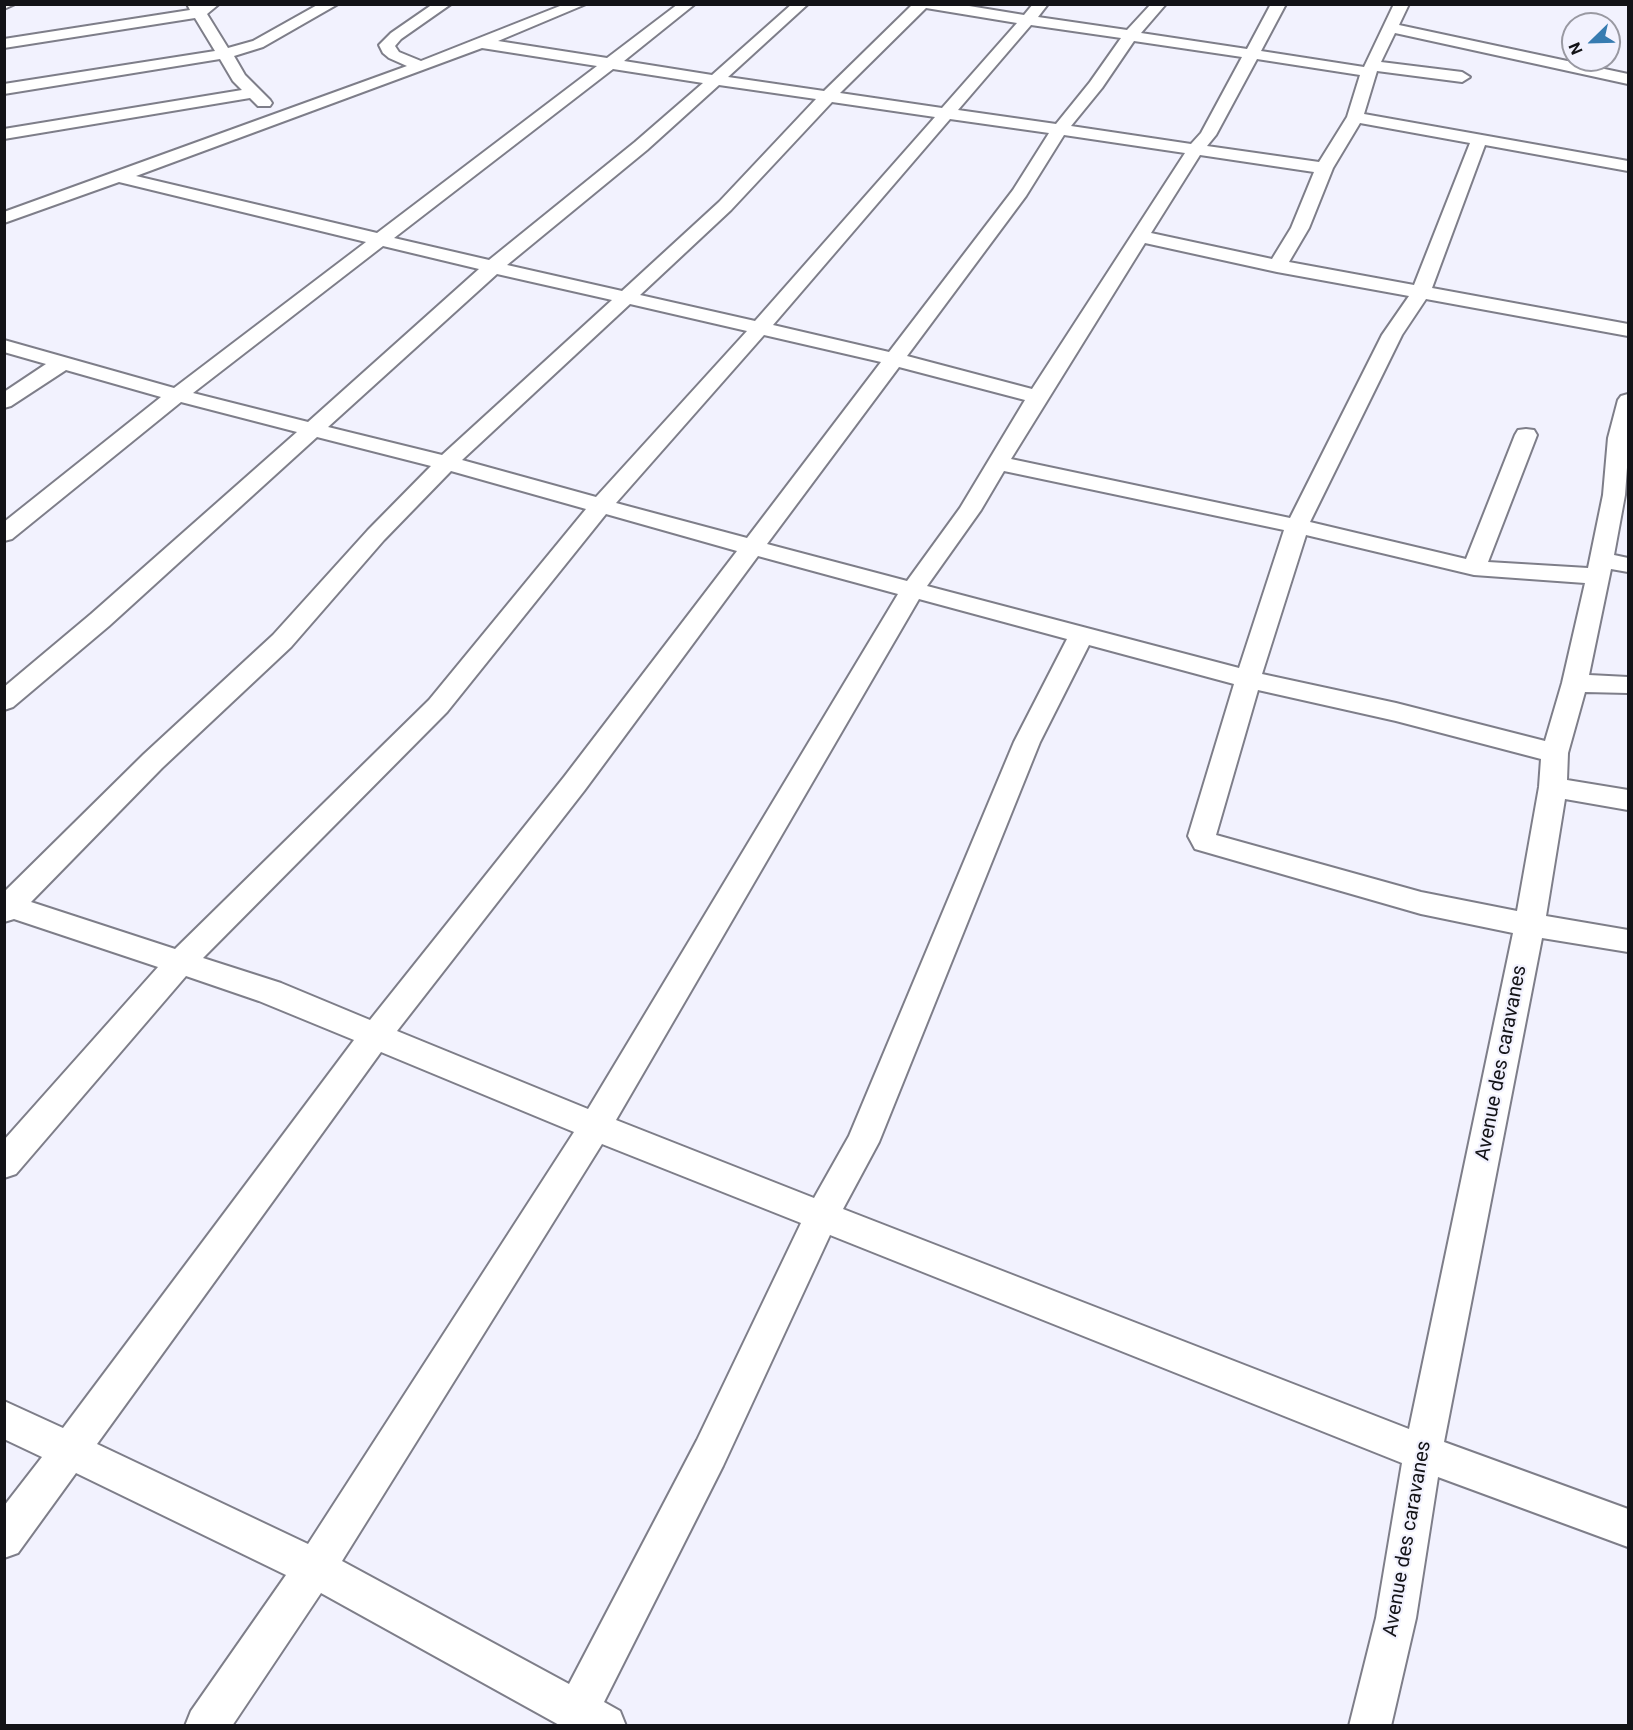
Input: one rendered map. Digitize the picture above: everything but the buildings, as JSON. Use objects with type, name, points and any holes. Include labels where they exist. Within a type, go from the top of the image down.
[{"type":"street","points":[[4,89],[225,54],[258,44],[331,4]]},
{"type":"street","points":[[422,66],[394,55],[388,50],[387,45],[444,4]]},
{"type":"street","points":[[4,218],[422,66],[579,4]]},
{"type":"street","points":[[4,534],[177,395],[688,4]]},
{"type":"street","points":[[4,701],[100,620],[493,267],[640,146],[801,4]]},
{"type":"street","points":[[1462,77],[1370,69],[1130,36],[1035,12],[924,4],[827,97],[725,206],[446,463],[376,535],[282,641],[153,761],[6,907],[181,961],[270,992],[596,1125],[690,1166],[822,1215],[1423,1453],[1629,1528]]},
{"type":"street","points":[[4,1539],[375,1036],[574,784],[1020,192],[1059,131],[1096,85],[1130,36],[1159,4]]},
{"type":"street","points":[[206,1725],[315,1568],[596,1125],[913,589],[970,510],[1036,397],[1195,150],[1208,135],[1279,4]]},
{"type":"street","points":[[1277,266],[1300,228],[1324,168],[1355,117],[1370,69],[1402,4]]},
{"type":"street","points":[[4,44],[202,7],[239,78],[277,117]]},
{"type":"street","points":[[4,1164],[181,961],[438,706],[601,505],[759,329],[1035,12]]},
{"type":"street","points":[[1391,28],[1629,79]]},
{"type":"street","points":[[482,43],[827,97],[1324,168]]},
{"type":"street","points":[[4,134],[254,93]]},
{"type":"street","points":[[1355,117],[1629,166]]},
{"type":"street","points":[[1479,140],[1421,292],[1392,335],[1297,526],[1248,679],[1202,836],[1205,842],[1421,903],[1486,917],[1629,941]]},
{"type":"street","points":[[119,177],[493,267],[893,359],[1036,397]]},
{"type":"street","points":[[1140,236],[1277,266],[1629,330]]},
{"type":"street","points":[[4,346],[177,395],[446,463],[1248,679],[1396,712],[1555,753]]},
{"type":"street","points":[[4,402],[62,363]]},
{"type":"street","name":"Avenue des caravanes","points":[[1370,1725],[1396,1618],[1423,1453],[1530,923],[1553,787],[1555,753],[1609,567],[1614,495],[1623,452],[1619,438],[1629,400]]},
{"type":"street","points":[[1474,568],[1526,435]]},
{"type":"street","points":[[997,463],[1297,526],[1474,568],[1536,574],[1609,567]]},
{"type":"street","points":[[4,1419],[315,1568],[591,1719],[705,1463],[822,1215],[863,1142],[1014,773],[1082,634]]},
{"type":"street","points":[[1575,683],[1629,685]]},
{"type":"street","points":[[1553,787],[1629,800]]}]
